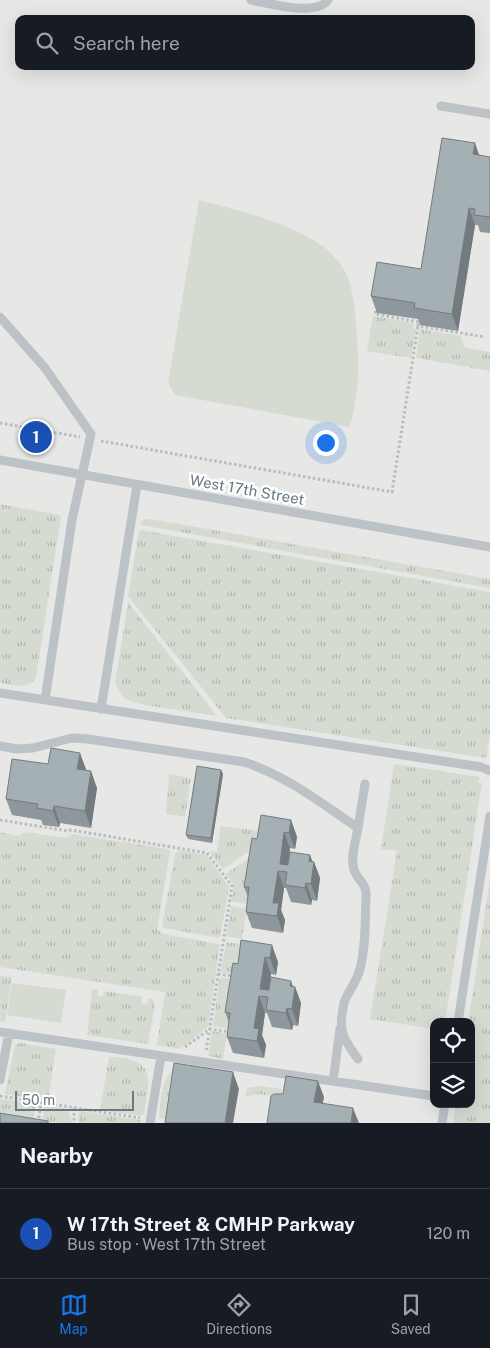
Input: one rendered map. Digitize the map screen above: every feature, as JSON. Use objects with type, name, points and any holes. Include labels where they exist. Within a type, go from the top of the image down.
[{"type":"street","points":[[251,0],[306,9],[319,7],[328,0]]},
{"type":"street","points":[[441,106],[490,114]]},
{"type":"street","points":[[0,317],[46,368],[91,434],[72,520],[45,700]]},
{"type":"street","name":"West 17th Street","points":[[0,460],[490,547]]},
{"type":"street","points":[[100,708],[137,484]]},
{"type":"street","points":[[0,693],[481,767],[490,771]]},
{"type":"street","points":[[0,746],[17,749],[33,748],[72,738],[88,738],[244,762],[288,781],[358,828]]},
{"type":"street","points":[[333,1081],[344,1000],[352,989],[360,971],[363,951],[366,894],[364,883],[354,869],[353,861],[365,784]]},
{"type":"street","points":[[459,1018],[490,816]]},
{"type":"street","points":[[341,1022],[345,1041],[358,1059]]},
{"type":"street","points":[[0,1080],[4,1032],[430,1095]]},
{"type":"street","points":[[150,1121],[161,1056]]},
{"type":"street","points":[[442,1123],[444,1108]]},
{"type":"path","points":[[0,423],[392,492],[419,322],[375,314],[377,305]]},
{"type":"path","points":[[418,326],[485,337]]},
{"type":"path","points":[[0,820],[207,853],[232,886],[204,1062]]},
{"type":"path","points":[[218,974],[236,976]]},
{"type":"path","points":[[181,1050],[210,1029],[236,1033]]},
{"type":"path","points":[[0,1096],[150,1121]]},
{"type":"path","points":[[38,1123],[41,1102]]},
{"type":"path","points":[[74,1108],[74,1123]]},
{"type":"shaded area","points":[[0,0],[490,0],[490,1123],[0,1123]]},
{"type":"green space","points":[[199,200],[264,218],[296,231],[324,247],[342,266],[350,284],[353,297],[358,347],[357,390],[350,427],[175,395],[168,383]]},
{"type":"green space","points":[[373,316],[414,323],[413,328],[416,329],[411,358],[367,351]]},
{"type":"green space","points":[[420,329],[461,336],[463,345],[468,348],[490,352],[490,371],[416,358]]},
{"type":"green space","points":[[0,504],[59,515],[61,517],[36,677],[24,685],[0,683]]},
{"type":"green space","points":[[147,519],[490,579],[490,588],[141,525],[140,523]]},
{"type":"green space","points":[[139,531],[490,592],[490,735],[486,758],[226,718],[128,596]]},
{"type":"green space","points":[[128,602],[217,716],[145,705],[123,697],[115,684]]},
{"type":"green space","points":[[394,764],[480,777],[478,782],[482,783],[446,1018],[430,1018],[430,1028],[370,1019],[397,851],[381,849]]},
{"type":"green space","points":[[169,774],[191,778],[185,817],[166,814]]},
{"type":"green space","points":[[221,826],[259,831],[256,849],[252,849],[223,869],[209,851],[217,852]]},
{"type":"green space","points":[[0,832],[19,836],[25,832],[66,838],[72,834],[168,849],[170,852],[157,929],[163,934],[220,944],[208,1027],[180,1049],[157,1045],[165,992],[0,967]]},
{"type":"green space","points":[[179,850],[206,855],[229,887],[220,938],[164,928],[162,926],[175,854]]},
{"type":"green space","points":[[251,856],[255,857],[247,904],[231,901],[234,885],[226,874]]},
{"type":"green space","points":[[490,880],[490,1123],[453,1123],[455,1108],[475,1108],[475,1018],[469,1018]]},
{"type":"green space","points":[[231,906],[247,909],[242,939],[226,936]]},
{"type":"green space","points":[[226,942],[241,944],[236,974],[221,972]]},
{"type":"green space","points":[[0,976],[12,977],[5,1022],[0,1021]]},
{"type":"green space","points":[[220,977],[236,980],[228,1029],[213,1026]]},
{"type":"green space","points":[[12,983],[66,990],[61,1023],[7,1015]]},
{"type":"green space","points":[[92,989],[98,990],[98,996],[103,997],[104,991],[142,997],[141,1003],[147,1004],[148,998],[153,1000],[155,1004],[148,1044],[87,1035]]},
{"type":"green space","points":[[212,1031],[227,1034],[223,1059],[208,1056]]},
{"type":"green space","points":[[20,1043],[56,1049],[48,1101],[5,1094],[15,1045]]},
{"type":"green space","points":[[109,1057],[135,1061],[146,1072],[148,1090],[144,1114],[141,1116],[100,1110]]},
{"type":"green space","points":[[175,1069],[166,1119],[159,1118],[166,1078]]},
{"type":"green space","points":[[260,1086],[282,1089],[282,1098],[260,1094],[245,1097],[247,1088]]},
{"type":"green space","points":[[0,1099],[36,1104],[33,1123],[13,1114],[0,1112]]},
{"type":"green space","points":[[45,1105],[67,1109],[72,1123],[42,1123]]},
{"type":"green space","points":[[80,1111],[140,1120],[142,1123],[79,1123],[78,1113]]},
{"type":"building","points":[[442,138],[475,143],[473,154],[490,157],[490,217],[474,215],[475,209],[469,208],[452,314],[414,308],[415,303],[371,296],[377,262],[421,269]]},
{"type":"building","points":[[51,748],[80,753],[77,769],[91,771],[85,811],[54,806],[53,811],[37,808],[38,804],[6,799],[12,759],[48,764]]},
{"type":"building","points":[[197,766],[221,770],[211,838],[186,835]]},
{"type":"building","points":[[261,815],[291,820],[289,833],[284,832],[280,864],[288,865],[290,852],[310,855],[309,861],[314,862],[311,884],[306,883],[305,888],[285,885],[287,872],[278,871],[273,903],[279,903],[277,916],[246,912],[249,887],[244,887],[252,838],[257,839]]},
{"type":"building","points":[[241,940],[272,945],[270,958],[265,957],[260,989],[269,990],[271,977],[291,981],[290,986],[295,987],[292,1009],[287,1008],[286,1013],[266,1010],[268,997],[259,996],[254,1028],[259,1029],[257,1041],[227,1037],[230,1013],[225,1012],[233,963],[238,964]]},
{"type":"building","points":[[174,1063],[233,1072],[225,1123],[165,1123]]},
{"type":"building","points":[[286,1076],[318,1081],[314,1102],[353,1108],[351,1123],[267,1123],[271,1096],[283,1094]]},
{"type":"building","points":[[0,1113],[48,1121],[48,1123],[0,1123]]},
{"type":"place","name":"W 17th Street & CMHP Parkway","points":[[36,437]]}]
